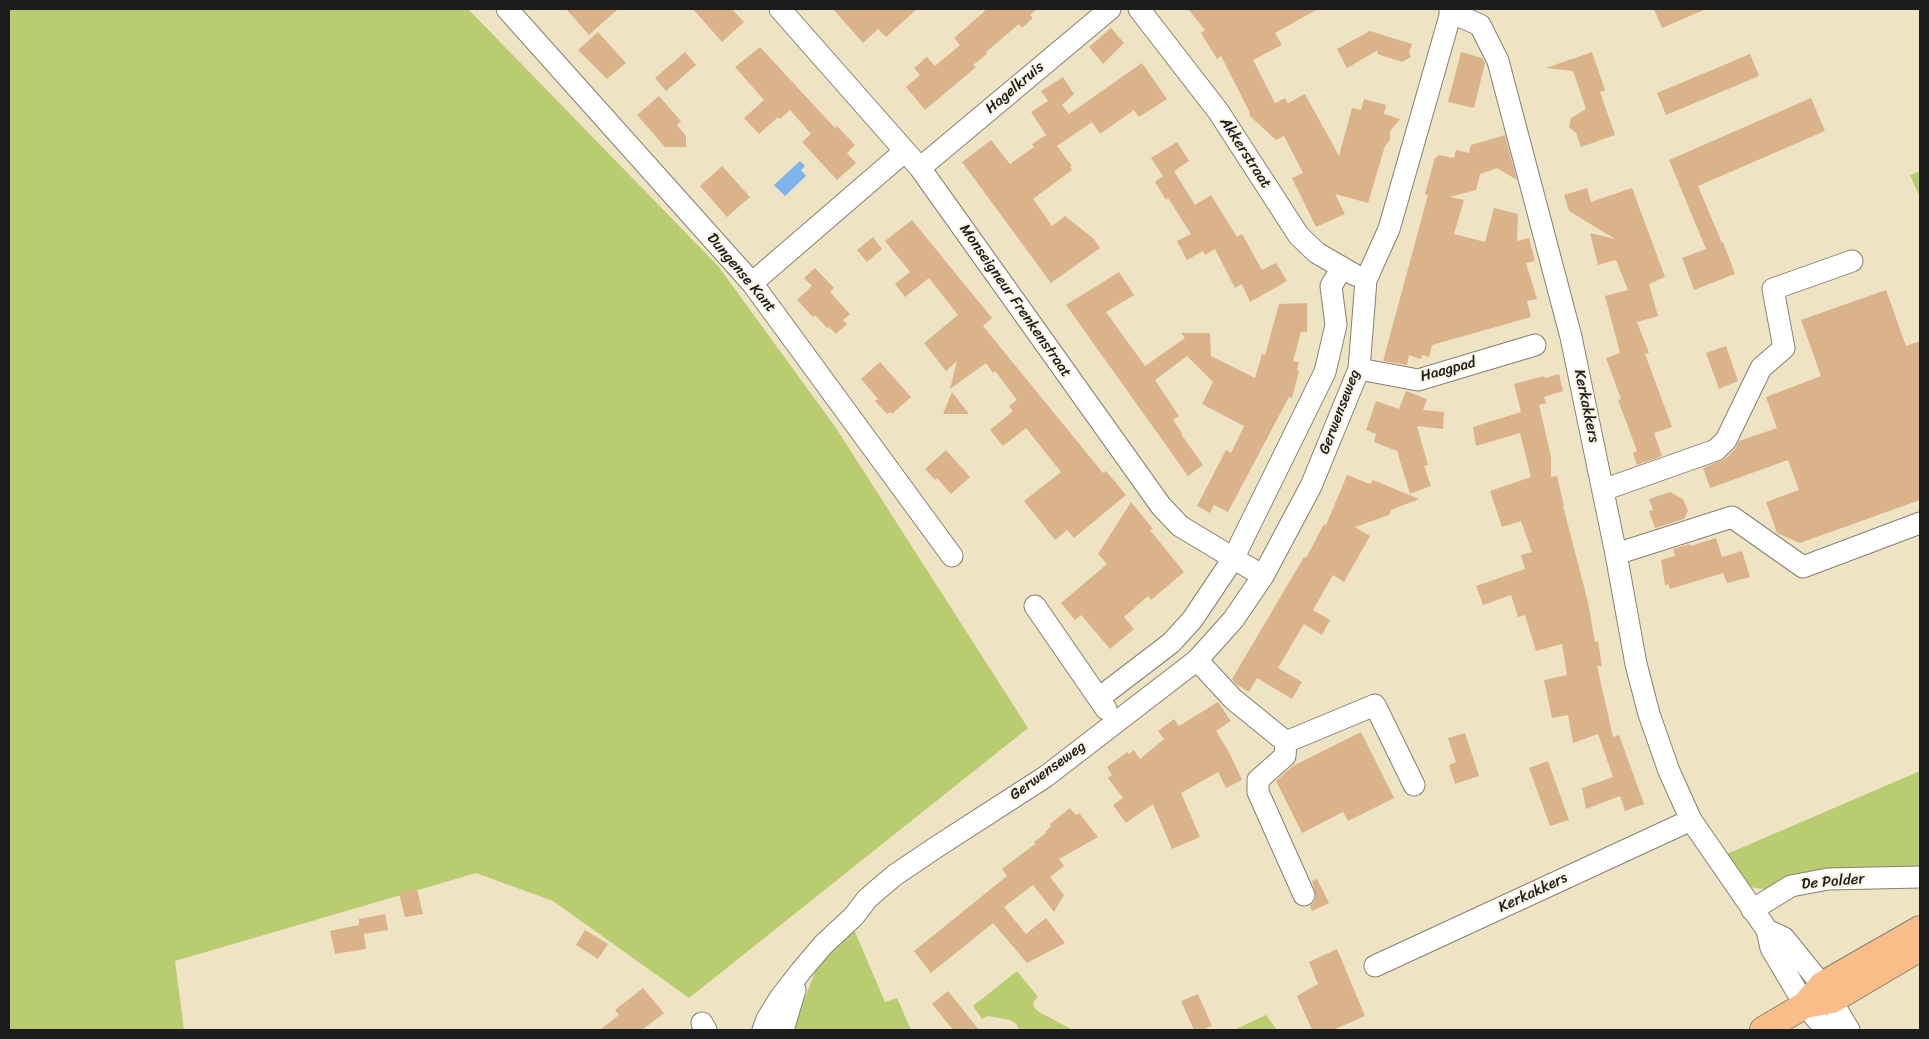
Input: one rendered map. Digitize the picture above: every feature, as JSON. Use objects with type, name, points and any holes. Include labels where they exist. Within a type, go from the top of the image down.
[{"type":"main road","points":[[1827,993],[1920,929]]},
{"type":"main road","points":[[1763,1030],[1827,993],[1920,948]]},
{"type":"street","name":"Dungense Kant","points":[[507,9],[752,283],[952,556]]},
{"type":"street","name":"Monseigneur Frenkenstraat","points":[[780,9],[920,168],[1161,506],[1180,526],[1262,576]]},
{"type":"street","name":"Hagelkruis","points":[[920,168],[1110,9]]},
{"type":"street","name":"Akkerstraat","points":[[1138,9],[1218,111],[1299,236],[1317,253],[1366,280]]},
{"type":"street","name":"Gerwenseweg","points":[[763,1030],[767,1019],[780,998],[801,971],[823,945],[854,916],[867,898],[895,875],[1045,777],[1197,660],[1233,620],[1262,576],[1311,486],[1359,369],[1366,280],[1390,229],[1451,11]]},
{"type":"street","name":"Kerkakkers","points":[[1451,11],[1480,25],[1498,61],[1571,337],[1616,554],[1636,664],[1649,714],[1669,772],[1691,820],[1767,930],[1772,948],[1806,1005],[1826,1030]]},
{"type":"street","points":[[752,283],[905,151]]},
{"type":"street","points":[[1603,490],[1716,450],[1726,440],[1761,368],[1784,348],[1773,289],[1852,261]]},
{"type":"street","name":"Gerwenseweg","points":[[1099,698],[1171,643],[1192,620],[1233,559],[1325,372],[1336,325],[1331,286],[1342,268]]},
{"type":"street","name":"Haagpad","points":[[1359,369],[1418,380],[1535,345]]},
{"type":"street","points":[[1616,554],[1732,517],[1803,568],[1920,523]]},
{"type":"street","points":[[1036,606],[1115,722]]},
{"type":"street","points":[[1197,660],[1233,698],[1286,742]]},
{"type":"street","points":[[1286,742],[1375,706],[1414,785]]},
{"type":"street","points":[[1286,742],[1285,756],[1258,780],[1258,792],[1304,895]]},
{"type":"street","name":"Kerkakkers","points":[[1376,966],[1691,820]]},
{"type":"street","name":"De Polder","points":[[1752,910],[1791,886],[1828,879],[1920,878]]},
{"type":"street","name":"Kerkakkers","points":[[1767,930],[1784,938],[1827,993],[1849,1030]]},
{"type":"street","name":"Gerwenseweg","points":[[783,1030],[801,971]]},
{"type":"green space","points":[[9,9],[468,9],[718,266],[836,428],[1028,728],[689,998],[553,901],[476,873],[175,961],[184,1030],[9,1030]]},
{"type":"green space","points":[[1920,171],[1920,198],[1910,175]]},
{"type":"green space","points":[[1920,771],[1920,868],[1795,874],[1771,890],[1749,887],[1727,854]]},
{"type":"green space","points":[[851,932],[855,932],[885,1002],[897,998],[911,1030],[792,1030],[816,970],[836,945]]},
{"type":"green space","points":[[1017,971],[1038,997],[1034,1001],[1033,1006],[1039,1012],[1073,1030],[1019,1030],[1016,1024],[1010,1020],[988,1016],[982,1019],[973,1006]]},
{"type":"green space","points":[[1266,1015],[1277,1030],[1234,1030]]},
{"type":"water","points":[[800,161],[805,166],[801,170],[806,176],[785,196],[774,185]]},
{"type":"building","points":[[566,9],[618,9],[589,35]]},
{"type":"building","points":[[693,9],[732,9],[744,22],[722,42]]},
{"type":"building","points":[[833,9],[917,9],[886,37],[878,29],[863,43]]},
{"type":"building","points":[[987,9],[1037,9],[1030,15],[1033,18],[1022,28],[1019,24],[973,65],[976,67],[925,110],[906,87],[920,75],[914,68],[927,57],[935,66],[960,45],[954,38]]},
{"type":"building","points":[[1188,9],[1318,9],[1275,33],[1282,45],[1253,60],[1275,103],[1285,98],[1288,103],[1305,94],[1339,156],[1352,108],[1361,110],[1364,99],[1386,105],[1384,114],[1400,119],[1390,131],[1390,140],[1385,146],[1368,203],[1335,194],[1345,214],[1316,227],[1292,178],[1303,173],[1284,136],[1276,140],[1250,116],[1221,56],[1217,59],[1201,33],[1205,30]]},
{"type":"building","points":[[1654,9],[1706,9],[1662,28]]},
{"type":"building","points":[[1111,28],[1124,43],[1103,64],[1089,47]]},
{"type":"building","points":[[1370,31],[1412,44],[1409,53],[1411,57],[1402,62],[1377,54],[1378,50],[1347,68],[1337,49]]},
{"type":"building","points":[[598,32],[626,63],[607,79],[578,50]]},
{"type":"building","points":[[760,47],[835,128],[837,126],[855,145],[847,153],[856,163],[837,180],[802,142],[811,134],[790,110],[780,119],[778,117],[759,134],[744,118],[764,100],[735,67]]},
{"type":"building","points":[[685,52],[696,65],[666,91],[655,78]]},
{"type":"building","points":[[1461,52],[1482,58],[1485,63],[1474,108],[1448,102]]},
{"type":"building","points":[[1592,52],[1605,90],[1600,92],[1615,135],[1581,147],[1576,133],[1569,127],[1571,118],[1586,109],[1573,71],[1546,68]]},
{"type":"building","points":[[1750,54],[1759,76],[1666,115],[1657,93]]},
{"type":"building","points":[[1142,63],[1167,99],[1139,117],[1134,110],[1100,134],[1092,122],[1057,146],[1072,166],[1070,167],[1072,170],[1033,199],[1052,226],[1065,216],[1094,239],[1100,248],[1051,283],[962,162],[991,140],[1010,164],[1034,147],[1032,144],[1046,135],[1031,112],[1048,101],[1041,91],[1063,77],[1074,94],[1062,105],[1069,114]]},
{"type":"building","points":[[659,96],[681,121],[677,125],[686,136],[686,147],[665,147],[637,115]]},
{"type":"building","points":[[1811,98],[1825,131],[1698,186],[1735,274],[1694,290],[1682,258],[1706,249],[1669,160]]},
{"type":"building","points":[[1505,135],[1517,180],[1497,168],[1480,174],[1476,190],[1450,197],[1464,200],[1454,234],[1485,242],[1494,208],[1518,214],[1517,241],[1529,238],[1535,261],[1526,263],[1537,299],[1527,301],[1531,317],[1432,345],[1429,357],[1422,355],[1421,359],[1409,355],[1407,365],[1383,361],[1428,195],[1425,194],[1435,157],[1437,158],[1438,155],[1454,158],[1456,150],[1469,153],[1471,145]]},
{"type":"building","points":[[1177,142],[1189,161],[1174,171],[1195,205],[1211,195],[1237,237],[1242,234],[1262,270],[1276,263],[1287,281],[1250,302],[1242,284],[1235,288],[1215,249],[1205,255],[1203,251],[1187,260],[1177,241],[1191,234],[1168,198],[1166,200],[1155,182],[1163,176],[1151,158]]},
{"type":"building","points":[[722,166],[750,197],[727,217],[700,186]]},
{"type":"building","points":[[1587,188],[1591,202],[1632,188],[1665,277],[1649,284],[1658,316],[1637,322],[1649,353],[1645,354],[1672,427],[1654,433],[1662,456],[1637,465],[1633,453],[1637,451],[1618,400],[1621,399],[1606,358],[1620,353],[1605,296],[1628,290],[1616,260],[1598,265],[1590,233],[1615,239],[1569,211],[1564,195]]},
{"type":"building","points":[[912,220],[992,318],[983,326],[1103,473],[1106,471],[1126,495],[1074,538],[1067,530],[1055,540],[1024,501],[1061,472],[1026,428],[1003,446],[990,430],[1013,411],[1009,406],[1017,400],[995,371],[993,373],[986,363],[950,389],[957,361],[946,371],[924,343],[958,315],[929,278],[905,297],[895,284],[910,272],[885,241]]},
{"type":"building","points":[[873,237],[882,249],[867,262],[857,250]]},
{"type":"building","points":[[815,268],[834,288],[830,292],[850,314],[843,320],[847,324],[836,334],[829,327],[827,328],[815,315],[813,317],[797,300],[812,286],[804,278]]},
{"type":"building","points":[[1119,272],[1134,295],[1106,312],[1145,366],[1185,338],[1181,333],[1210,333],[1211,356],[1255,378],[1262,354],[1265,355],[1279,304],[1307,303],[1307,332],[1301,332],[1293,361],[1299,362],[1297,371],[1299,371],[1292,398],[1289,397],[1228,512],[1214,505],[1210,513],[1197,506],[1226,450],[1231,453],[1244,426],[1202,404],[1213,382],[1187,356],[1155,380],[1179,416],[1173,420],[1203,465],[1188,476],[1066,305]]},
{"type":"building","points":[[1886,290],[1906,346],[1920,341],[1920,500],[1800,543],[1777,533],[1766,502],[1799,490],[1788,460],[1710,488],[1703,468],[1725,459],[1735,449],[1739,441],[1777,428],[1766,397],[1821,376],[1801,320]]},
{"type":"building","points":[[1726,346],[1738,381],[1719,389],[1706,353]]},
{"type":"building","points":[[880,362],[911,397],[892,414],[890,412],[887,414],[875,401],[878,399],[861,379]]},
{"type":"building","points":[[1559,374],[1563,391],[1544,397],[1546,403],[1539,405],[1551,456],[1551,477],[1557,476],[1588,602],[1595,642],[1598,641],[1602,666],[1597,666],[1613,737],[1619,735],[1644,804],[1625,811],[1620,796],[1586,809],[1582,788],[1613,777],[1598,734],[1573,743],[1568,715],[1552,718],[1544,680],[1567,675],[1562,644],[1536,651],[1525,615],[1518,617],[1511,595],[1483,605],[1476,586],[1525,569],[1521,555],[1532,552],[1521,521],[1502,527],[1490,491],[1531,477],[1520,433],[1476,446],[1473,427],[1521,412],[1514,384]]},
{"type":"building","points":[[1406,391],[1427,399],[1423,410],[1444,412],[1443,429],[1417,426],[1428,465],[1424,466],[1431,486],[1410,494],[1397,451],[1374,442],[1376,434],[1366,430],[1376,401],[1399,409]]},
{"type":"building","points":[[952,392],[969,414],[943,414]]},
{"type":"building","points":[[946,450],[970,477],[951,494],[937,478],[935,480],[925,469]]},
{"type":"building","points":[[1347,475],[1370,484],[1373,480],[1419,499],[1391,510],[1389,515],[1355,527],[1370,536],[1344,582],[1333,575],[1313,610],[1330,620],[1322,635],[1304,624],[1278,668],[1302,682],[1292,699],[1257,678],[1249,692],[1236,684],[1232,679],[1304,557],[1306,558],[1324,524],[1326,525]]},
{"type":"building","points":[[1670,492],[1683,499],[1688,511],[1684,519],[1655,528],[1649,511],[1653,510],[1649,499]]},
{"type":"building","points":[[1131,502],[1153,529],[1150,530],[1184,572],[1151,600],[1148,596],[1124,617],[1134,629],[1110,649],[1081,615],[1075,620],[1061,603],[1107,564],[1098,554]]},
{"type":"building","points":[[1716,538],[1722,557],[1742,551],[1750,577],[1727,583],[1723,573],[1670,589],[1668,584],[1665,585],[1661,560],[1675,556],[1673,549],[1690,544],[1691,546]]},
{"type":"building","points":[[1218,702],[1231,721],[1216,731],[1230,754],[1242,780],[1226,788],[1218,772],[1181,793],[1200,837],[1172,849],[1153,804],[1126,823],[1113,805],[1123,798],[1108,778],[1112,775],[1107,767],[1127,752],[1129,754],[1134,750],[1140,759],[1164,739],[1158,731],[1174,719],[1179,726]]},
{"type":"building","points":[[1361,732],[1394,798],[1348,821],[1343,812],[1302,833],[1276,781],[1293,766]]},
{"type":"building","points":[[1465,733],[1479,776],[1455,784],[1449,765],[1456,762],[1448,738]]},
{"type":"building","points":[[1548,761],[1569,820],[1550,826],[1529,768]]},
{"type":"building","points":[[1070,808],[1076,815],[1079,813],[1098,837],[1059,859],[1064,866],[1050,877],[1064,895],[1054,912],[1033,885],[1004,907],[1026,934],[1046,918],[1065,943],[1027,963],[993,923],[931,973],[914,951],[1007,876],[1002,869],[1035,844],[1034,842],[1046,833],[1051,826],[1050,824]]},
{"type":"building","points":[[1317,879],[1329,903],[1312,911],[1310,906],[1316,896],[1312,881]]},
{"type":"building","points":[[417,889],[423,914],[405,917],[399,893]]},
{"type":"building","points":[[385,914],[388,930],[364,934],[366,949],[335,954],[330,931],[359,925],[359,919]]},
{"type":"building","points":[[585,930],[608,944],[598,959],[576,945]]},
{"type":"building","points":[[1337,949],[1365,1016],[1333,1030],[1312,1030],[1297,996],[1318,984],[1309,962]]},
{"type":"building","points":[[643,988],[664,1013],[642,1030],[600,1030],[619,1015],[615,1010]]},
{"type":"building","points":[[948,991],[979,1030],[953,1030],[932,1004]]},
{"type":"building","points":[[1198,994],[1212,1026],[1202,1030],[1194,1030],[1181,1001]]}]
